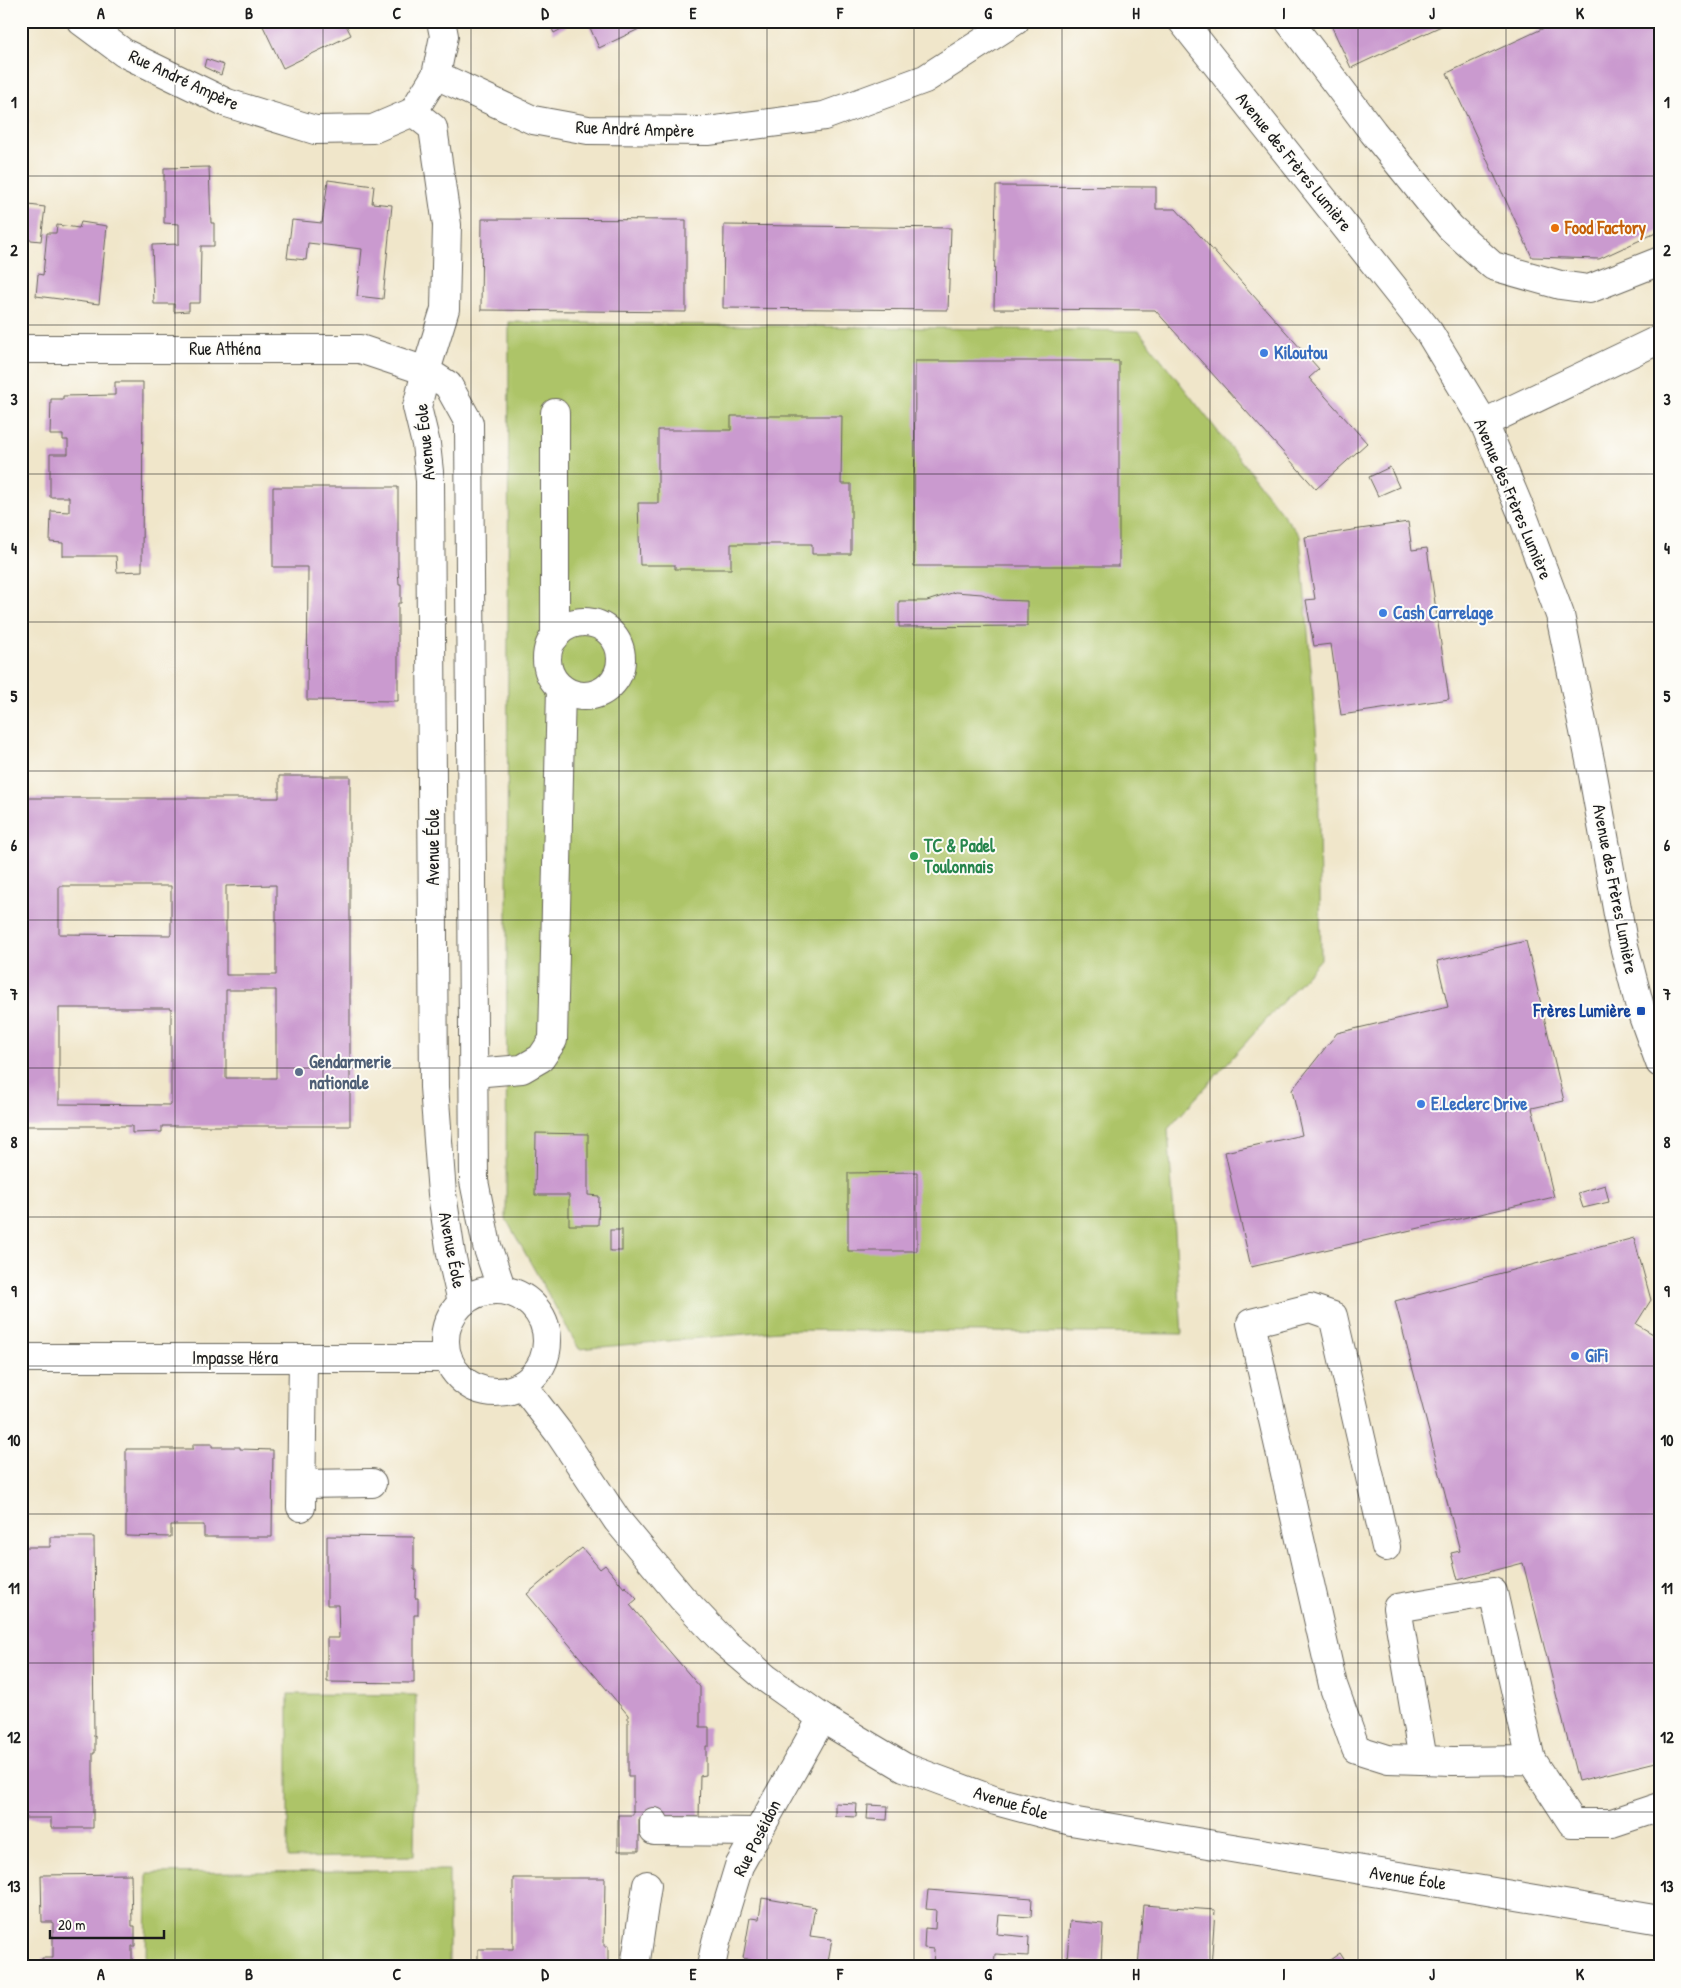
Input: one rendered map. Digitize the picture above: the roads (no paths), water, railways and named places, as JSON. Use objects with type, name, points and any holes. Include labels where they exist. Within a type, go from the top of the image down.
[{"type":"street","name":"Rue André Ampère","points":[[81,21],[124,53],[227,103],[315,130],[373,129],[413,112]]},
{"type":"street","points":[[426,371],[445,309],[447,225],[433,128],[413,112],[436,75],[444,36],[441,21]]},
{"type":"street","name":"Rue André Ampère","points":[[436,75],[534,120],[588,130],[708,132],[824,116],[925,79],[1015,21]]},
{"type":"street","name":"Avenue des Frères Lumière","points":[[1182,21],[1429,332],[1484,423],[1525,521],[1560,614],[1593,775],[1623,942],[1641,1011],[1660,1064]]},
{"type":"street","points":[[1289,21],[1373,132],[1450,227],[1493,266],[1560,285],[1588,289],[1660,261]]},
{"type":"street","points":[[1484,423],[1660,339]]},
{"type":"street","name":"Rue Athéna","points":[[21,349],[360,349],[426,371]]},
{"type":"street","name":"Avenue Éole","points":[[462,1302],[451,1254],[442,1194],[434,1087],[430,481],[426,444],[417,407],[426,371],[448,385],[469,423],[474,1181],[487,1246],[502,1290]]},
{"type":"street","points":[[554,637],[564,628],[575,623],[589,622],[601,626],[617,643],[621,654],[617,676],[610,686],[600,693],[589,696],[578,696],[566,692],[551,674],[547,661],[554,637],[555,413]]},
{"type":"street","points":[[474,1073],[522,1069],[541,1058],[553,1040],[561,688]]},
{"type":"street","points":[[492,1290],[502,1290],[524,1297],[537,1309],[545,1325],[548,1342],[544,1359],[535,1374],[522,1385],[505,1391],[488,1391],[472,1386],[459,1376],[448,1358],[445,1347],[446,1331],[451,1315],[462,1302],[476,1294],[492,1290]]},
{"type":"street","points":[[1386,1547],[1333,1316],[1310,1308],[1251,1323],[1333,1685],[1356,1749],[1388,1759],[1531,1760]]},
{"type":"street","name":"Impasse Héra","points":[[21,1358],[448,1358]]},
{"type":"street","points":[[303,1358],[301,1495],[372,1483]]},
{"type":"street","name":"Avenue Éole","points":[[522,1385],[559,1433],[617,1520],[682,1598],[724,1642],[767,1679],[822,1718],[904,1767],[996,1801],[1071,1821],[1660,1920]]},
{"type":"street","points":[[1423,1760],[1396,1608],[1493,1592],[1531,1760],[1572,1823],[1612,1823],[1660,1807]]},
{"type":"street","name":"Rue Poséidon","points":[[711,1967],[716,1942],[740,1866],[822,1718]]},
{"type":"street","points":[[654,1822],[654,1831],[758,1832]]},
{"type":"street","points":[[635,1967],[647,1885]]},
{"type":"place","name":"Food Factory","points":[[1555,228]]},
{"type":"place","name":"Kiloutou","points":[[1264,353]]},
{"type":"place","name":"Cash Carrelage","points":[[1383,613]]},
{"type":"place","name":"TC & Padel Toulonnais","points":[[914,856]]},
{"type":"place","name":"Frères Lumière","points":[[1641,1011]]},
{"type":"place","name":"Gendarmerie nationale","points":[[299,1072]]},
{"type":"place","name":"E.Leclerc Drive","points":[[1421,1104]]},
{"type":"place","name":"GiFi","points":[[1575,1356]]}]
